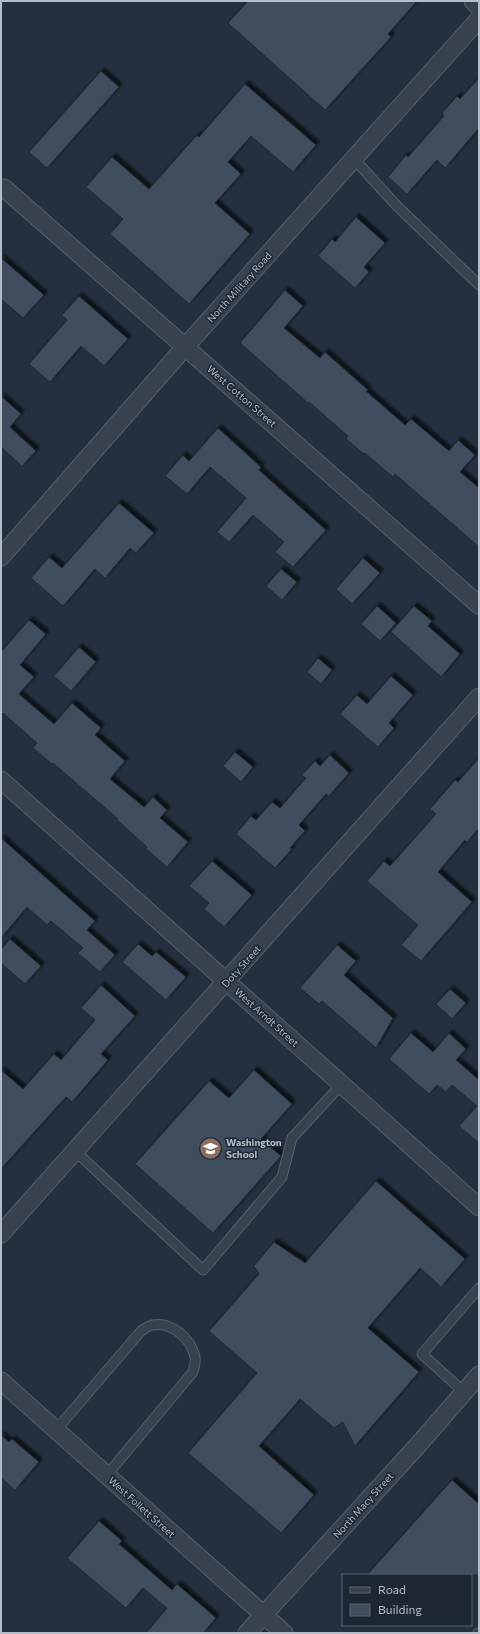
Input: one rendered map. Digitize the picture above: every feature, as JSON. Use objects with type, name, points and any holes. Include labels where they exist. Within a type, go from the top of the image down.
[{"type":"street","points":[[473,1],[479,7]]},
{"type":"street","name":"North Military Road","points":[[1,557],[185,347],[479,19]]},
{"type":"street","name":"West Cotton Street","points":[[4,188],[479,605]]},
{"type":"street","name":"Doty Street","points":[[1,1234],[479,697]]},
{"type":"street","name":"West Arndt Street","points":[[1,780],[479,1207]]},
{"type":"street","name":"North Macy Street","points":[[247,1633],[479,1375]]},
{"type":"street","name":"West Follett Street","points":[[1,1381],[284,1633]]},
{"type":"lane","points":[[354,159],[397,206],[479,285]]},
{"type":"lane","points":[[75,1151],[203,1270],[282,1177],[292,1138],[342,1084]]},
{"type":"lane","points":[[464,1392],[422,1354],[479,1288]]},
{"type":"lane","points":[[56,1430],[141,1331],[152,1325],[168,1326],[182,1334],[191,1344],[195,1359],[193,1372],[106,1476]]},
{"type":"building","points":[[248,1],[417,1],[388,34],[391,37],[325,110],[228,23]]},
{"type":"building","points":[[101,71],[119,87],[47,168],[29,152]]},
{"type":"building","points":[[479,78],[479,128],[445,168],[437,160],[407,194],[388,177],[406,155],[408,157],[444,116],[442,113],[457,96],[460,99]]},
{"type":"building","points":[[245,84],[316,145],[293,172],[251,136],[228,162],[241,174],[215,203],[250,234],[189,304],[110,234],[123,219],[86,187],[112,157],[149,189],[197,135],[199,137]]},
{"type":"building","points":[[356,217],[385,243],[364,267],[369,272],[355,288],[318,256],[332,239],[335,242]]},
{"type":"building","points":[[1,258],[44,295],[23,318],[1,299]]},
{"type":"building","points":[[285,290],[303,306],[284,328],[320,358],[325,352],[405,425],[411,419],[449,451],[458,440],[475,455],[460,472],[479,488],[479,547],[395,474],[393,477],[346,439],[348,436],[240,343]]},
{"type":"building","points":[[79,296],[128,339],[104,366],[81,346],[50,382],[29,364],[67,320],[62,315]]},
{"type":"building","points":[[1,396],[21,414],[10,427],[36,451],[22,466],[1,447]]},
{"type":"building","points":[[218,428],[261,467],[259,470],[326,530],[293,567],[275,552],[284,542],[253,515],[229,542],[217,532],[246,498],[210,467],[187,494],[165,476],[183,455],[189,461]]},
{"type":"building","points":[[119,503],[154,533],[136,553],[130,548],[105,578],[95,569],[63,606],[31,578],[49,557],[62,568]]},
{"type":"building","points":[[363,558],[380,573],[352,604],[336,589]]},
{"type":"building","points":[[281,569],[297,582],[282,600],[266,586]]},
{"type":"building","points":[[377,606],[396,623],[380,641],[361,624]]},
{"type":"building","points":[[414,606],[432,621],[428,626],[460,654],[441,677],[391,632]]},
{"type":"building","points":[[29,620],[46,634],[20,665],[34,677],[19,694],[54,724],[72,703],[101,728],[95,735],[125,761],[110,779],[144,807],[153,797],[167,810],[160,818],[188,842],[167,867],[145,848],[147,847],[117,820],[118,819],[53,763],[52,764],[33,748],[37,743],[3,713],[1,715],[1,652]]},
{"type":"building","points":[[79,647],[96,662],[71,691],[54,676]]},
{"type":"building","points":[[318,658],[332,670],[321,684],[307,672]]},
{"type":"building","points":[[391,676],[413,695],[389,723],[394,728],[378,747],[340,714],[357,695],[367,704]]},
{"type":"building","points":[[235,752],[253,767],[241,782],[223,766]]},
{"type":"building","points":[[330,755],[349,773],[329,796],[326,794],[299,825],[305,831],[290,848],[292,849],[275,868],[236,834],[251,816],[256,820],[272,802],[280,808],[306,778],[302,775],[315,761],[320,766]]},
{"type":"building","points":[[479,758],[479,828],[467,842],[465,840],[438,872],[472,902],[421,961],[401,945],[418,925],[367,881],[384,861],[390,866],[436,814],[430,809],[455,780],[458,782]]},
{"type":"building","points":[[1,838],[95,921],[87,930],[115,955],[100,972],[78,953],[83,948],[51,921],[47,925],[27,907],[1,938]]},
{"type":"building","points":[[212,861],[252,895],[224,927],[204,909],[209,903],[189,886]]},
{"type":"building","points":[[10,939],[41,966],[25,984],[1,963],[1,950]]},
{"type":"building","points":[[138,944],[152,956],[156,952],[186,977],[166,1000],[122,962]]},
{"type":"building","points":[[337,945],[356,961],[344,975],[393,1018],[376,1048],[322,1001],[319,1004],[300,988]]},
{"type":"building","points":[[101,985],[135,1016],[101,1054],[108,1060],[72,1102],[66,1097],[1,1169],[1,1070],[23,1089],[54,1054],[61,1060],[95,1020],[81,1008]]},
{"type":"building","points":[[450,989],[466,1003],[452,1019],[436,1004]]},
{"type":"building","points":[[411,1033],[433,1052],[449,1033],[466,1049],[456,1060],[479,1080],[479,1143],[459,1126],[477,1106],[452,1085],[446,1092],[437,1085],[429,1094],[389,1059]]},
{"type":"building","name":"Washington School","points":[[254,1070],[292,1104],[261,1139],[281,1156],[213,1233],[135,1164],[209,1081],[229,1098]]},
{"type":"building","points":[[376,1181],[465,1259],[441,1287],[420,1268],[368,1328],[419,1372],[355,1446],[343,1422],[334,1428],[300,1399],[259,1446],[314,1495],[281,1533],[188,1453],[257,1373],[209,1331],[259,1274],[254,1266],[274,1242],[305,1263]]},
{"type":"building","points":[[1,1435],[9,1442],[12,1439],[39,1462],[15,1490],[1,1478]]},
{"type":"building","points":[[452,1480],[479,1504],[479,1575],[368,1574]]},
{"type":"building","points":[[99,1521],[122,1541],[119,1544],[172,1590],[177,1584],[216,1618],[203,1633],[146,1633],[167,1608],[143,1588],[126,1608],[67,1558]]},
{"type":"place","name":"Washington School","points":[[210,1148]]}]
